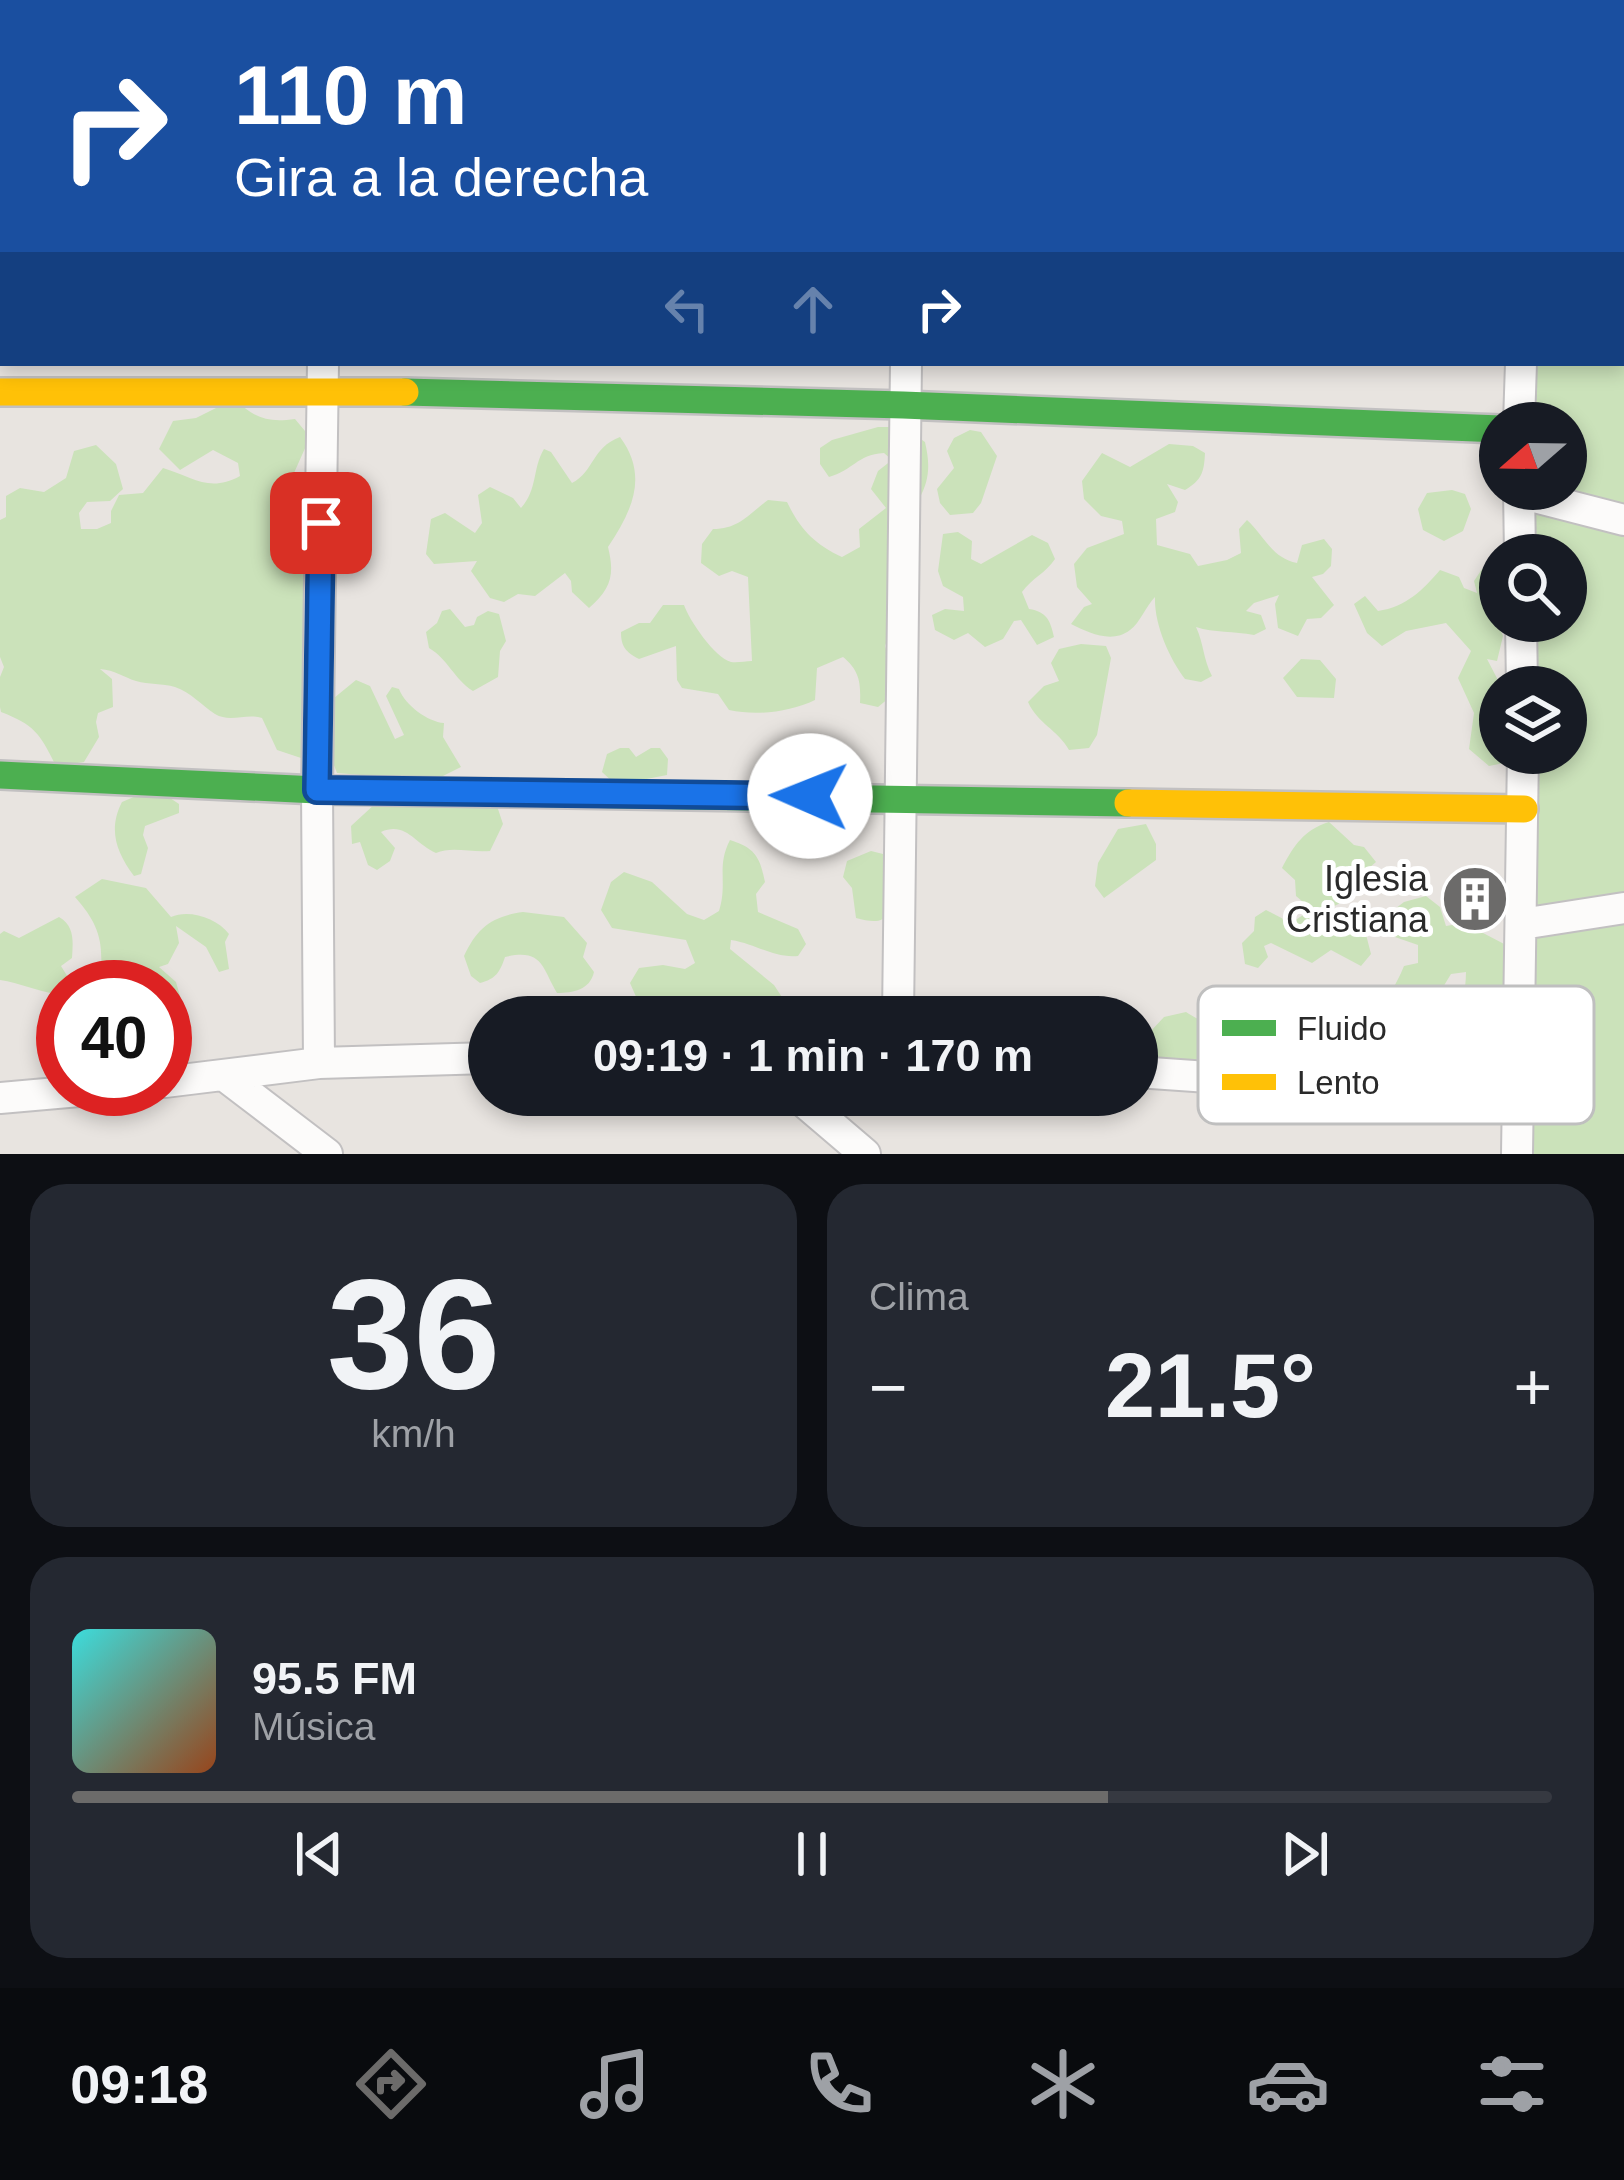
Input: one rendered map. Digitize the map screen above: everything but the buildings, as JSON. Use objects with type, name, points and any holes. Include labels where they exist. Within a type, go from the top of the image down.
[{"type":"street","points":[[898,996],[906,366]]},
{"type":"street","points":[[1520,402],[1521,366]]},
{"type":"street","points":[[319,1063],[323,376]]},
{"type":"street","points":[[0,392],[323,376],[1479,428]]},
{"type":"street","points":[[1587,510],[1624,520]]},
{"type":"street","points":[[1521,986],[1523,774]]},
{"type":"street","points":[[0,775],[317,790],[1524,808]]},
{"type":"street","points":[[1522,924],[1624,908]]},
{"type":"street","points":[[192,1079],[319,1063],[468,1059]]},
{"type":"street","points":[[1158,1073],[1198,1076]]},
{"type":"street","points":[[225,1076],[327,1154]]},
{"type":"street","points":[[0,1098],[36,1095]]},
{"type":"street","points":[[821,1116],[866,1154]]},
{"type":"street","points":[[1517,1154],[1518,1124]]},
{"type":"green space","points":[[1516,366],[1624,366],[1624,1154],[1504,1154],[1504,1124],[1594,1124],[1594,986],[1465,986],[1466,972],[1451,974],[1444,986],[1394,986],[1404,966],[1418,963],[1418,945],[1392,936],[1387,915],[1404,902],[1426,896],[1440,907],[1446,926],[1464,923],[1506,945],[1509,774],[1587,774],[1587,666],[1511,666],[1512,642],[1587,642],[1587,534],[1513,534],[1514,510],[1587,510],[1587,402],[1515,402]]},
{"type":"green space","points":[[234,399],[262,418],[295,419],[310,437],[294,473],[306,484],[308,495],[294,518],[307,543],[303,559],[309,570],[308,742],[301,758],[277,750],[262,718],[221,717],[175,687],[100,669],[112,679],[113,707],[98,713],[99,737],[84,762],[56,766],[35,732],[0,707],[4,667],[0,657],[0,520],[6,517],[6,496],[20,488],[44,492],[66,478],[74,451],[96,445],[116,464],[123,489],[110,501],[87,502],[79,513],[81,529],[111,523],[119,495],[143,493],[163,468],[201,482],[229,481],[240,476],[238,463],[213,450],[180,470],[159,449],[173,421],[196,418]]},
{"type":"green space","points":[[878,427],[903,427],[925,442],[928,457],[919,499],[888,508],[913,521],[912,537],[920,553],[885,646],[900,689],[878,707],[860,703],[858,677],[843,657],[817,668],[815,700],[784,710],[740,712],[729,710],[718,694],[682,688],[677,680],[676,646],[639,659],[628,651],[621,632],[650,623],[663,605],[684,605],[718,654],[731,662],[752,661],[748,577],[732,571],[719,576],[701,563],[702,544],[713,529],[737,524],[768,500],[787,502],[809,535],[832,552],[842,557],[860,547],[859,529],[886,508],[871,489],[878,471],[892,460],[884,453],[875,454],[829,477],[820,464],[820,448]]},
{"type":"green space","points":[[970,430],[981,432],[997,456],[981,503],[973,513],[950,515],[937,489],[954,468],[947,451],[954,438]]},
{"type":"green space","points":[[620,437],[634,466],[634,493],[608,547],[609,581],[589,608],[572,592],[565,573],[535,596],[518,594],[504,602],[490,598],[471,571],[477,561],[434,564],[426,554],[431,519],[445,513],[475,533],[482,523],[478,495],[490,487],[513,498],[521,508],[544,449],[572,483],[604,447]]},
{"type":"green space","points":[[1169,444],[1193,446],[1205,453],[1205,460],[1201,475],[1185,490],[1167,484],[1178,502],[1175,512],[1156,519],[1157,545],[1190,554],[1198,566],[1227,560],[1241,553],[1239,529],[1247,520],[1288,560],[1297,563],[1302,545],[1324,539],[1332,549],[1331,566],[1312,577],[1334,605],[1321,618],[1307,619],[1298,636],[1278,628],[1275,604],[1279,595],[1254,603],[1246,611],[1261,615],[1266,629],[1254,635],[1196,627],[1212,676],[1201,682],[1185,679],[1173,661],[1160,629],[1155,597],[1123,634],[1100,636],[1071,624],[1092,604],[1077,587],[1074,564],[1087,548],[1124,534],[1122,521],[1101,516],[1084,499],[1082,481],[1102,453],[1130,467]]},
{"type":"green space","points":[[1452,490],[1465,494],[1471,509],[1463,531],[1444,541],[1423,530],[1418,509],[1427,493]]},
{"type":"green space","points":[[958,532],[972,541],[971,559],[981,564],[1032,535],[1048,543],[1055,559],[1022,592],[1029,609],[1047,618],[1054,637],[1037,645],[1021,620],[1014,621],[1003,639],[985,647],[968,633],[954,640],[935,630],[932,615],[945,609],[964,611],[963,597],[943,586],[938,571],[943,534]]},
{"type":"green space","points":[[1440,570],[1459,577],[1464,588],[1477,593],[1474,581],[1479,574],[1479,642],[1502,642],[1497,661],[1487,659],[1491,666],[1479,666],[1479,758],[1469,749],[1474,713],[1458,678],[1471,651],[1446,623],[1406,631],[1382,646],[1367,633],[1354,604],[1365,596],[1378,611],[1397,606]]},
{"type":"green space","points":[[450,609],[465,627],[488,611],[499,614],[506,641],[500,651],[498,677],[473,691],[429,648],[426,632],[442,611]]},
{"type":"green space","points":[[1106,646],[1111,658],[1097,735],[1089,748],[1069,750],[1028,702],[1044,686],[1059,681],[1051,663],[1059,649]]},
{"type":"green space","points":[[1301,659],[1320,660],[1336,679],[1334,698],[1297,697],[1283,678]]},
{"type":"green space","points":[[356,680],[370,686],[395,739],[404,735],[386,696],[392,687],[418,712],[444,723],[443,737],[461,767],[433,781],[337,773],[320,729],[334,698]]},
{"type":"green space","points":[[629,748],[636,757],[660,748],[668,759],[667,775],[616,785],[602,772],[607,754]]},
{"type":"green space","points":[[155,788],[179,804],[179,813],[145,826],[148,848],[141,874],[134,876],[119,849],[115,822],[122,802]]},
{"type":"green space","points":[[494,797],[503,824],[490,851],[436,853],[404,831],[390,829],[381,832],[395,848],[390,861],[377,870],[368,865],[360,842],[352,844],[351,826],[376,803]]},
{"type":"green space","points":[[1329,822],[1354,845],[1364,847],[1376,862],[1356,879],[1347,900],[1317,914],[1296,896],[1295,880],[1282,868],[1301,839]]},
{"type":"green space","points":[[1146,824],[1156,844],[1156,860],[1104,898],[1095,886],[1098,863],[1118,829]]},
{"type":"green space","points":[[730,840],[751,850],[765,882],[756,894],[758,912],[798,929],[806,944],[798,956],[731,940],[730,949],[781,996],[636,996],[630,983],[639,968],[685,969],[695,963],[686,940],[612,928],[601,910],[611,882],[624,872],[652,882],[687,914],[704,920],[719,911]]},
{"type":"green space","points":[[871,851],[887,855],[892,912],[876,921],[856,918],[852,888],[843,877],[847,861]]},
{"type":"green space","points":[[102,879],[146,888],[171,917],[202,917],[229,934],[225,942],[229,969],[219,972],[206,947],[176,926],[179,943],[170,960],[101,960],[97,930],[75,897]]},
{"type":"green space","points":[[1266,910],[1291,923],[1303,915],[1319,922],[1328,934],[1343,919],[1362,919],[1371,954],[1361,966],[1331,950],[1312,963],[1271,943],[1264,946],[1268,957],[1258,968],[1245,964],[1242,943],[1254,931],[1255,917]]},
{"type":"green space","points":[[523,912],[564,917],[587,943],[583,957],[594,972],[585,987],[557,993],[540,962],[527,955],[505,957],[497,974],[480,983],[471,976],[464,956],[474,938],[494,920]]},
{"type":"green space","points":[[59,917],[70,930],[72,958],[36,960],[36,989],[0,980],[0,934],[4,931],[19,938]]},
{"type":"green space","points":[[1186,1012],[1198,1018],[1198,1058],[1182,1072],[1166,1076],[1158,1065],[1158,1023],[1164,1017]]},
{"type":"traffic: fast","points":[[405,392],[903,405],[1479,428]]},
{"type":"traffic: fast","points":[[0,775],[317,790],[1128,803]]},
{"type":"traffic: slow","points":[[0,392],[405,392]]},
{"type":"traffic: slow","points":[[1128,803],[1524,809]]},
{"type":"place","name":"Iglesia Cristiana","points":[[1475,899]]},
{"type":"route","points":[[321,523],[317,790],[810,796]]}]
